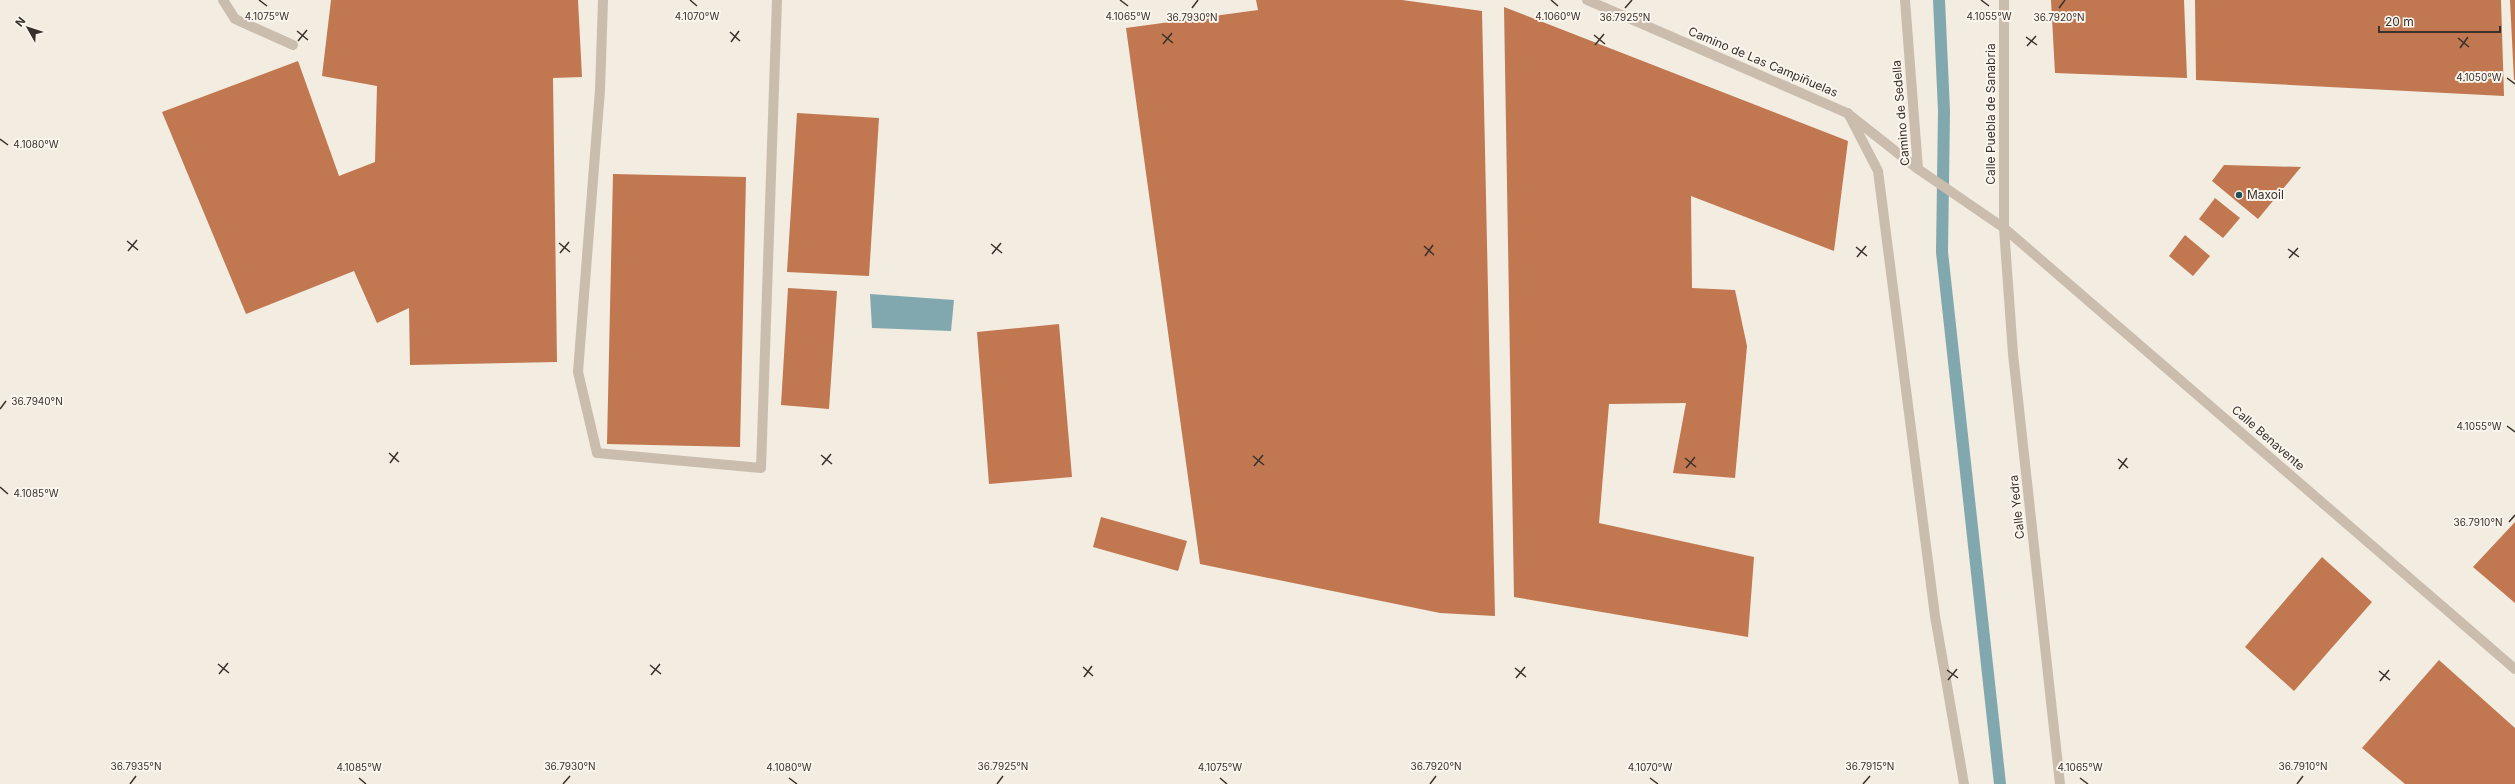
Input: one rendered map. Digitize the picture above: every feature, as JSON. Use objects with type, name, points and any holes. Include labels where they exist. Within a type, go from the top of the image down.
[{"type":"street","points":[[224,0],[235,19],[293,45]]},
{"type":"street","points":[[603,0],[600,90],[578,372],[597,453],[761,468],[777,0]]},
{"type":"street","name":"Camino de Las Campiñuelas","points":[[1587,0],[1847,113],[1918,169]]},
{"type":"street","name":"Camino de Sedella","points":[[1905,0],[1918,169],[2004,228]]},
{"type":"street","name":"Calle Puebla de Sanabria","points":[[2004,0],[2004,228]]},
{"type":"street","points":[[1847,113],[1878,171],[1935,616],[1964,784]]},
{"type":"street","name":"Calle Benavente","points":[[2004,228],[2515,669]]},
{"type":"street","name":"Calle Yedra","points":[[2004,228],[2013,354],[2060,784]]},
{"type":"water","points":[[870,294],[954,300],[951,331],[872,328]]},
{"type":"building","points":[[331,0],[578,0],[582,77],[553,78],[557,362],[410,365],[409,308],[377,323],[354,271],[246,314],[162,112],[298,61],[339,176],[375,162],[377,86],[322,76]]},
{"type":"building","points":[[1256,0],[1402,0],[1482,11],[1495,616],[1440,613],[1200,564],[1126,28],[1258,10]]},
{"type":"building","points":[[2051,0],[2184,0],[2187,78],[2055,73]]},
{"type":"building","points":[[2195,0],[2501,0],[2504,96],[2196,80]]},
{"type":"building","points":[[2510,0],[2515,0],[2515,80],[2514,80]]},
{"type":"building","points":[[1504,7],[1848,141],[1834,251],[1691,196],[1692,288],[1735,290],[1747,346],[1735,478],[1673,473],[1686,403],[1609,404],[1599,523],[1754,557],[1748,637],[1514,597]]},
{"type":"building","points":[[797,113],[879,118],[869,276],[787,272]]},
{"type":"building","points":[[2224,165],[2301,167],[2258,219],[2212,181]]},
{"type":"building","points":[[613,174],[746,177],[740,447],[607,444]]},
{"type":"building","points":[[2215,198],[2240,218],[2223,238],[2199,219]]},
{"type":"building","points":[[2185,235],[2210,256],[2193,276],[2169,256]]},
{"type":"building","points":[[788,288],[837,291],[829,409],[781,405]]},
{"type":"building","points":[[1059,324],[1072,477],[989,484],[977,332]]},
{"type":"building","points":[[1101,517],[1187,541],[1178,571],[1093,547]]},
{"type":"building","points":[[2515,522],[2515,603],[2473,567]]},
{"type":"building","points":[[2322,557],[2372,602],[2294,691],[2245,647]]},
{"type":"building","points":[[2439,660],[2515,728],[2515,784],[2405,784],[2362,748]]},
{"type":"waterway","points":[[1939,0],[1944,111],[1942,252],[2000,784]]},
{"type":"place","name":"Maxoil","points":[[2239,195]]}]
